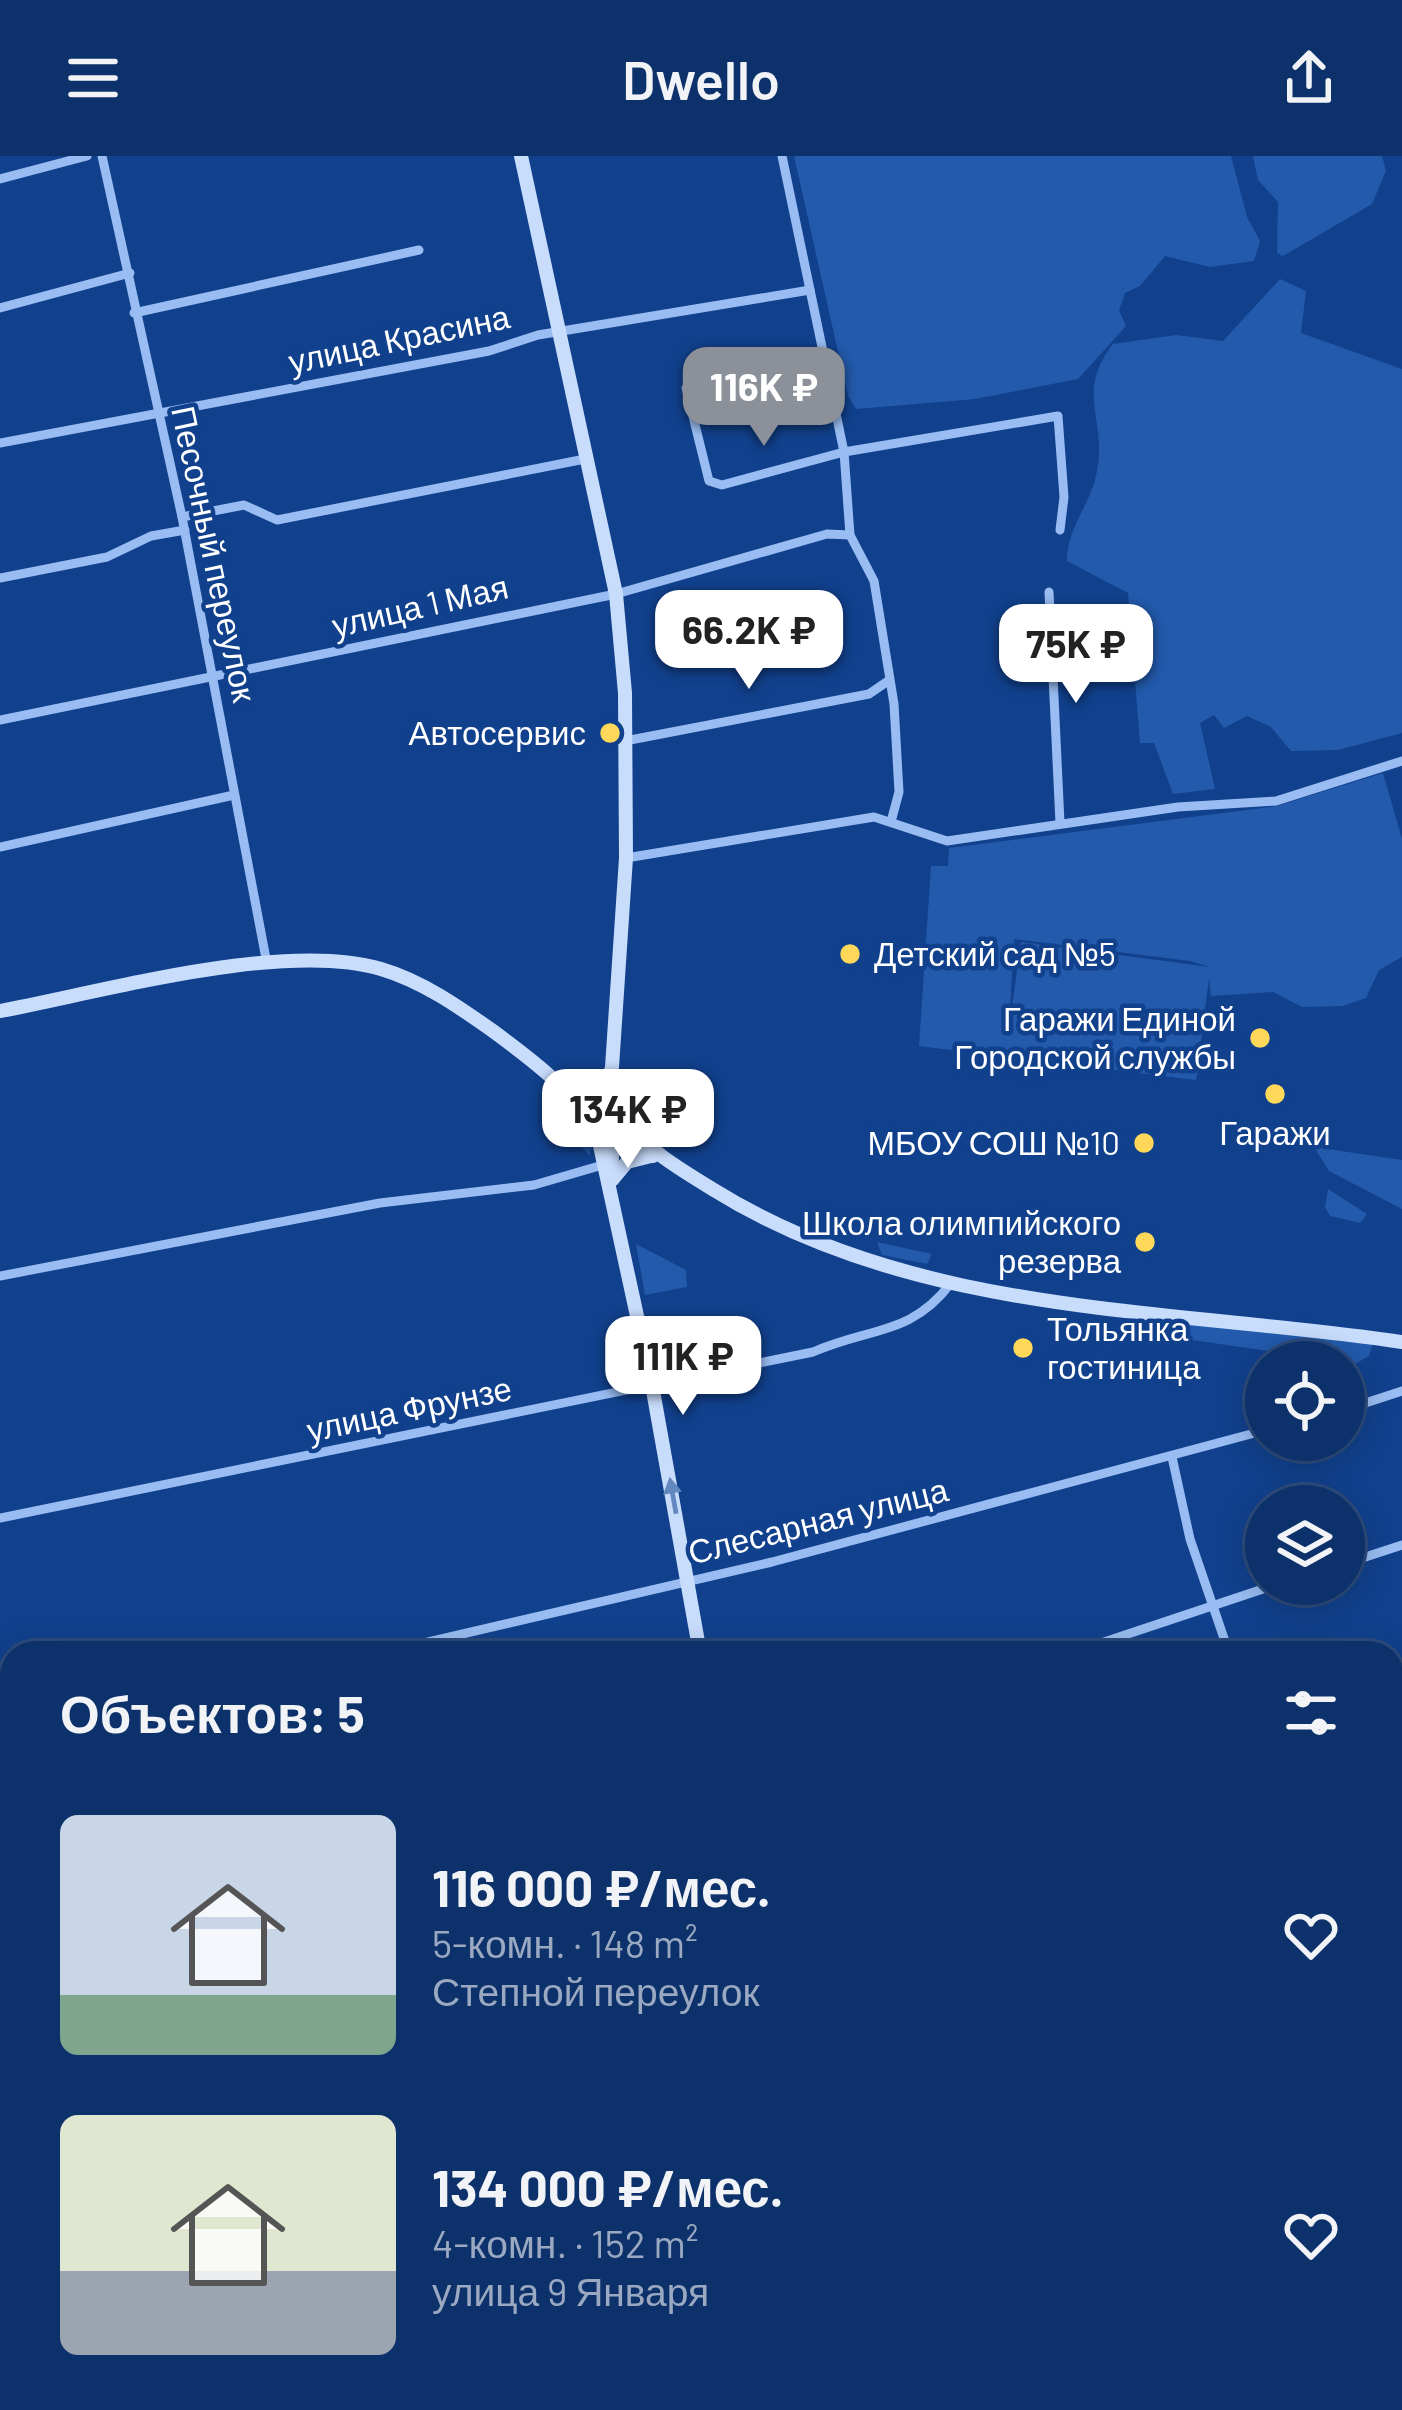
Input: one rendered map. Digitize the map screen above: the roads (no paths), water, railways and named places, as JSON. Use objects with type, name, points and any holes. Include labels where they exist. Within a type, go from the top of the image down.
[{"type":"main road","points":[[521,156],[616,593],[626,858],[612,1067],[612,1187]]},
{"type":"main road","points":[[0,1011],[268,964],[341,962],[411,979],[468,1013],[669,1162],[815,1245],[879,1268],[952,1283],[1402,1342]]},
{"type":"main road","points":[[563,1086],[595,1129],[612,1187],[698,1641]]},
{"type":"main road","points":[[595,1129],[611,1119]]},
{"type":"main road","points":[[595,1129],[611,1119]]},
{"type":"main road","points":[[611,1119],[653,1156],[669,1162]]},
{"type":"main road","points":[[612,1187],[627,1162],[653,1156]]},
{"type":"street","points":[[0,179],[87,156]]},
{"type":"street","name":"Песочный переулок","points":[[102,156],[182,517],[268,964]]},
{"type":"street","points":[[782,156],[844,452],[850,535],[874,581],[895,704],[899,792],[892,818]]},
{"type":"street","points":[[134,313],[418,250]]},
{"type":"street","points":[[0,308],[130,273]]},
{"type":"street","name":"улица Красина","points":[[0,443],[158,416],[557,332],[810,290]]},
{"type":"street","points":[[686,388],[709,481],[722,485],[844,452],[1058,416],[1064,473],[1060,530]]},
{"type":"street","points":[[182,517],[244,506],[277,520],[585,459]]},
{"type":"street","points":[[0,578],[107,557],[151,536],[184,530]]},
{"type":"street","name":"улица 1 Мая","points":[[0,721],[616,593],[827,534],[850,535]]},
{"type":"street","points":[[1049,592],[1060,823]]},
{"type":"street","points":[[625,741],[869,694],[888,681]]},
{"type":"street","points":[[626,858],[845,820],[892,818],[929,839],[947,842],[1060,823],[1276,801],[1402,761]]},
{"type":"street","points":[[0,847],[234,795]]},
{"type":"street","points":[[0,1276],[380,1203],[534,1185],[605,1164]]},
{"type":"street","name":"улица Фрунзе","points":[[0,1518],[741,1370],[907,1325],[932,1309],[952,1283]]},
{"type":"street","points":[[1365,1403],[1402,1391]]},
{"type":"street","name":"Слесарная улица","points":[[432,1641],[688,1581],[1245,1436]]},
{"type":"street","points":[[1172,1457],[1185,1521],[1225,1641]]},
{"type":"street","points":[[1365,1557],[1402,1546]]},
{"type":"street","points":[[1106,1641],[1245,1594]]},
{"type":"place","name":"Автосервис","points":[[610,733]]},
{"type":"place","name":"Детский сад №5","points":[[850,954]]},
{"type":"place","name":"Гаражи Единой Городской службы","points":[[1260,1038]]},
{"type":"place","name":"Гаражи","points":[[1275,1094]]},
{"type":"place","name":"МБОУ СОШ №10","points":[[1144,1143]]},
{"type":"place","name":"Школа олимпийского резерва","points":[[1145,1242]]},
{"type":"place","name":"Тольянка гостиница","points":[[1023,1348]]}]
